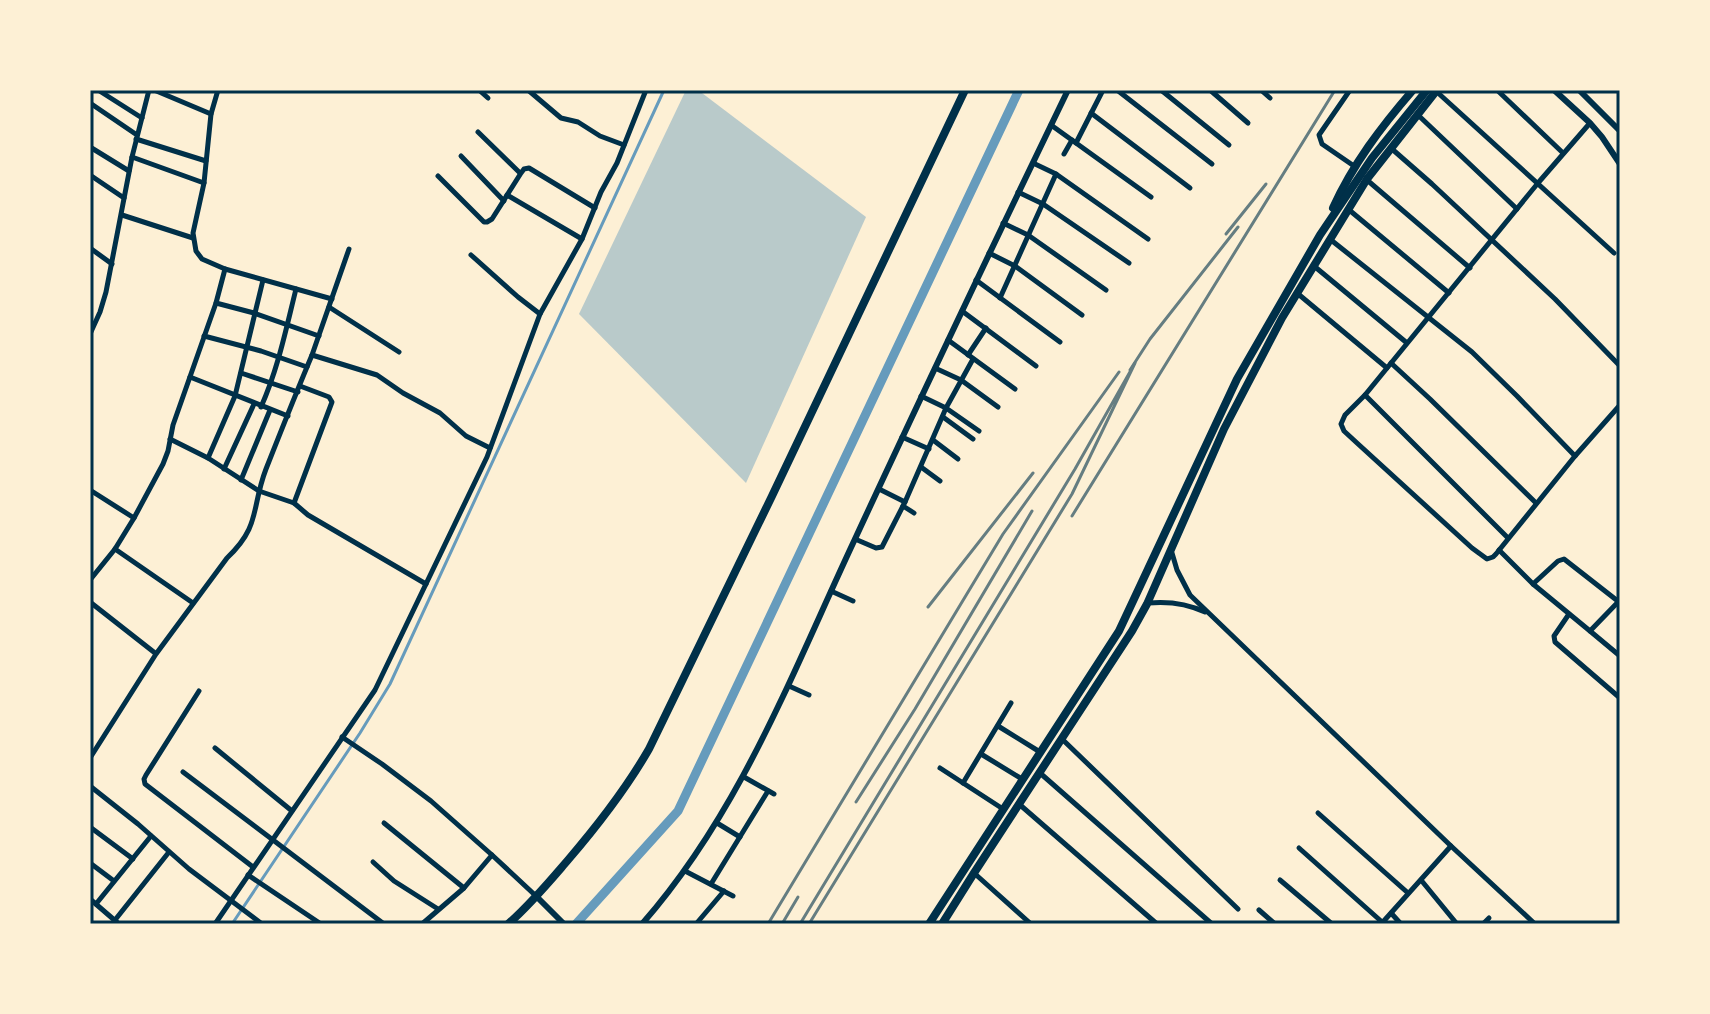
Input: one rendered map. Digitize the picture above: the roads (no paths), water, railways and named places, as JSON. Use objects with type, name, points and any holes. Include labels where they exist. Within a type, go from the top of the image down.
[{"type":"main road","points":[[508,924],[537,897],[599,823],[649,749],[965,90]]},
{"type":"main road","points":[[1325,237],[1343,185],[1354,166],[1413,90]]},
{"type":"main road","points":[[929,924],[1109,647],[1233,387],[1372,158],[1427,90]]},
{"type":"main road","points":[[1325,237],[1436,90]]},
{"type":"main road","points":[[942,924],[1121,651],[1147,604],[1238,401],[1313,265],[1318,248]]},
{"type":"main road","points":[[1135,598],[1147,604]]},
{"type":"street","points":[[98,90],[142,118]]},
{"type":"street","points":[[90,334],[100,312],[132,157],[152,90],[211,114]]},
{"type":"street","points":[[218,90],[211,114],[204,183],[193,238],[196,251],[199,256],[225,269],[332,299]]},
{"type":"street","points":[[479,90],[488,98]]},
{"type":"street","points":[[528,90],[561,118],[578,122],[600,136],[624,145]]},
{"type":"street","points":[[215,924],[375,690],[490,448],[540,314],[582,239],[646,90]]},
{"type":"street","points":[[642,924],[685,871],[744,777],[789,686],[921,396],[1068,90]]},
{"type":"street","points":[[1064,154],[1103,90]]},
{"type":"street","points":[[1117,90],[1212,164]]},
{"type":"street","points":[[1161,90],[1229,145]]},
{"type":"street","points":[[1210,90],[1248,123]]},
{"type":"street","points":[[1261,90],[1270,98]]},
{"type":"street","points":[[1350,90],[1319,135],[1322,144],[1354,166]]},
{"type":"street","points":[[1436,90],[1614,253]]},
{"type":"street","points":[[1497,90],[1563,153]]},
{"type":"street","points":[[1554,90],[1590,123],[1620,164]]},
{"type":"street","points":[[1579,90],[1620,131]]},
{"type":"street","points":[[90,103],[137,137],[206,161]]},
{"type":"street","points":[[1091,113],[1190,188]]},
{"type":"street","points":[[1417,115],[1517,209]]},
{"type":"street","points":[[1590,123],[1342,420],[1344,431],[1487,559],[1493,557],[1620,405]]},
{"type":"street","points":[[1602,137],[1613,123]]},
{"type":"street","points":[[1051,125],[1151,197]]},
{"type":"street","points":[[478,132],[521,173]]},
{"type":"street","points":[[90,147],[129,171]]},
{"type":"street","points":[[1390,148],[1555,299],[1620,366]]},
{"type":"street","points":[[461,156],[506,198],[582,239]]},
{"type":"street","points":[[132,157],[204,183]]},
{"type":"street","points":[[1033,163],[1056,174],[1148,239]]},
{"type":"street","points":[[438,176],[484,222],[490,222],[524,169],[533,169],[595,208]]},
{"type":"street","points":[[1000,298],[1056,174]]},
{"type":"street","points":[[90,175],[124,198]]},
{"type":"street","points":[[1367,179],[1470,268]]},
{"type":"street","points":[[1018,192],[1043,204],[1129,263]]},
{"type":"street","points":[[1347,208],[1449,293]]},
{"type":"street","points":[[122,215],[193,238]]},
{"type":"street","points":[[1003,223],[1028,235],[1106,290]]},
{"type":"street","points":[[1325,237],[1472,352],[1575,456]]},
{"type":"street","points":[[90,248],[112,264]]},
{"type":"street","points":[[90,758],[156,654],[247,536],[266,469],[312,355],[349,249]]},
{"type":"street","points":[[989,253],[1015,266],[1082,315]]},
{"type":"street","points":[[471,255],[540,314]]},
{"type":"street","points":[[1313,265],[1407,343]]},
{"type":"street","points":[[90,580],[115,549],[163,464],[179,404],[216,303],[225,269]]},
{"type":"street","points":[[208,458],[235,396],[263,280]]},
{"type":"street","points":[[976,280],[1060,342]]},
{"type":"street","points":[[261,407],[280,358],[296,289]]},
{"type":"street","points":[[1297,293],[1430,399],[1536,503]]},
{"type":"street","points":[[216,303],[319,336]]},
{"type":"street","points":[[329,307],[399,352]]},
{"type":"street","points":[[962,311],[1036,366]]},
{"type":"street","points":[[855,539],[876,548],[882,547],[986,328]]},
{"type":"street","points":[[204,336],[307,367]]},
{"type":"street","points":[[948,340],[1015,389]]},
{"type":"street","points":[[312,355],[377,375],[440,413],[466,436],[490,448]]},
{"type":"street","points":[[935,368],[961,380],[998,407]]},
{"type":"street","points":[[241,373],[329,397],[332,402],[294,503]]},
{"type":"street","points":[[190,377],[288,416]]},
{"type":"street","points":[[1365,395],[1508,538]]},
{"type":"street","points":[[921,396],[946,408],[979,431]]},
{"type":"street","points":[[224,469],[254,404]]},
{"type":"street","points":[[241,480],[270,410]]},
{"type":"street","points":[[943,417],[973,439]]},
{"type":"street","points":[[902,437],[929,449]]},
{"type":"street","points":[[170,439],[208,458],[259,491],[294,503],[308,515],[426,584]]},
{"type":"street","points":[[933,440],[958,459]]},
{"type":"street","points":[[921,467],[940,481]]},
{"type":"street","points":[[879,489],[914,513]]},
{"type":"street","points":[[90,490],[134,518]]},
{"type":"street","points":[[115,549],[193,603]]},
{"type":"street","points":[[1171,549],[1177,570],[1190,595],[1535,924]]},
{"type":"street","points":[[1499,550],[1533,584],[1620,656]]},
{"type":"street","points":[[1533,584],[1564,559],[1620,601],[1590,631]]},
{"type":"street","points":[[831,591],[853,601]]},
{"type":"street","points":[[90,602],[156,654]]},
{"type":"street","points":[[1147,604],[1179,603],[1209,614]]},
{"type":"street","points":[[1569,614],[1554,636],[1555,642],[1620,698]]},
{"type":"street","points":[[789,686],[809,695]]},
{"type":"street","points":[[199,691],[146,775],[145,784],[253,867]]},
{"type":"street","points":[[963,783],[1011,703]]},
{"type":"street","points":[[998,726],[1040,752]]},
{"type":"street","points":[[342,737],[431,801],[564,924]]},
{"type":"street","points":[[1062,739],[1238,909]]},
{"type":"street","points":[[215,748],[292,811]]},
{"type":"street","points":[[981,754],[1022,779]]},
{"type":"street","points":[[940,768],[1003,809]]},
{"type":"street","points":[[183,772],[384,924]]},
{"type":"street","points":[[1040,773],[1212,924]]},
{"type":"street","points":[[711,884],[771,792],[744,777]]},
{"type":"street","points":[[90,786],[262,924]]},
{"type":"street","points":[[1019,804],[1157,924]]},
{"type":"street","points":[[1318,813],[1408,893]]},
{"type":"street","points":[[384,823],[464,888]]},
{"type":"street","points":[[717,823],[740,837]]},
{"type":"street","points":[[90,827],[133,859]]},
{"type":"street","points":[[151,836],[93,902],[117,922],[169,852]]},
{"type":"street","points":[[1299,848],[1382,923],[1451,846]]},
{"type":"street","points":[[422,924],[464,888],[492,855]]},
{"type":"street","points":[[373,862],[394,881],[438,909]]},
{"type":"street","points":[[90,863],[114,881]]},
{"type":"street","points":[[685,871],[733,896]]},
{"type":"street","points":[[974,873],[1031,924]]},
{"type":"street","points":[[248,875],[321,924]]},
{"type":"street","points":[[1280,880],[1332,924]]},
{"type":"street","points":[[1421,880],[1457,924]]},
{"type":"street","points":[[696,924],[724,891]]},
{"type":"street","points":[[1259,910],[1275,924]]},
{"type":"street","points":[[1391,913],[1401,924]]},
{"type":"street","points":[[1483,924],[1489,918]]},
{"type":"waterway","points":[[232,924],[390,684],[664,90]]},
{"type":"waterway","points":[[576,924],[678,811],[1019,90]]},
{"type":"railway","points":[[1072,516],[1335,90]]},
{"type":"railway","points":[[1226,234],[1266,184]]},
{"type":"railway","points":[[1130,370],[1150,339],[1238,227]]},
{"type":"railway","points":[[800,924],[1075,469],[1135,363],[1072,494],[809,924]]},
{"type":"railway","points":[[768,924],[1003,534],[1119,372]]},
{"type":"railway","points":[[928,607],[1033,473]]},
{"type":"railway","points":[[856,802],[1032,511]]},
{"type":"railway","points":[[782,924],[798,897]]}]
